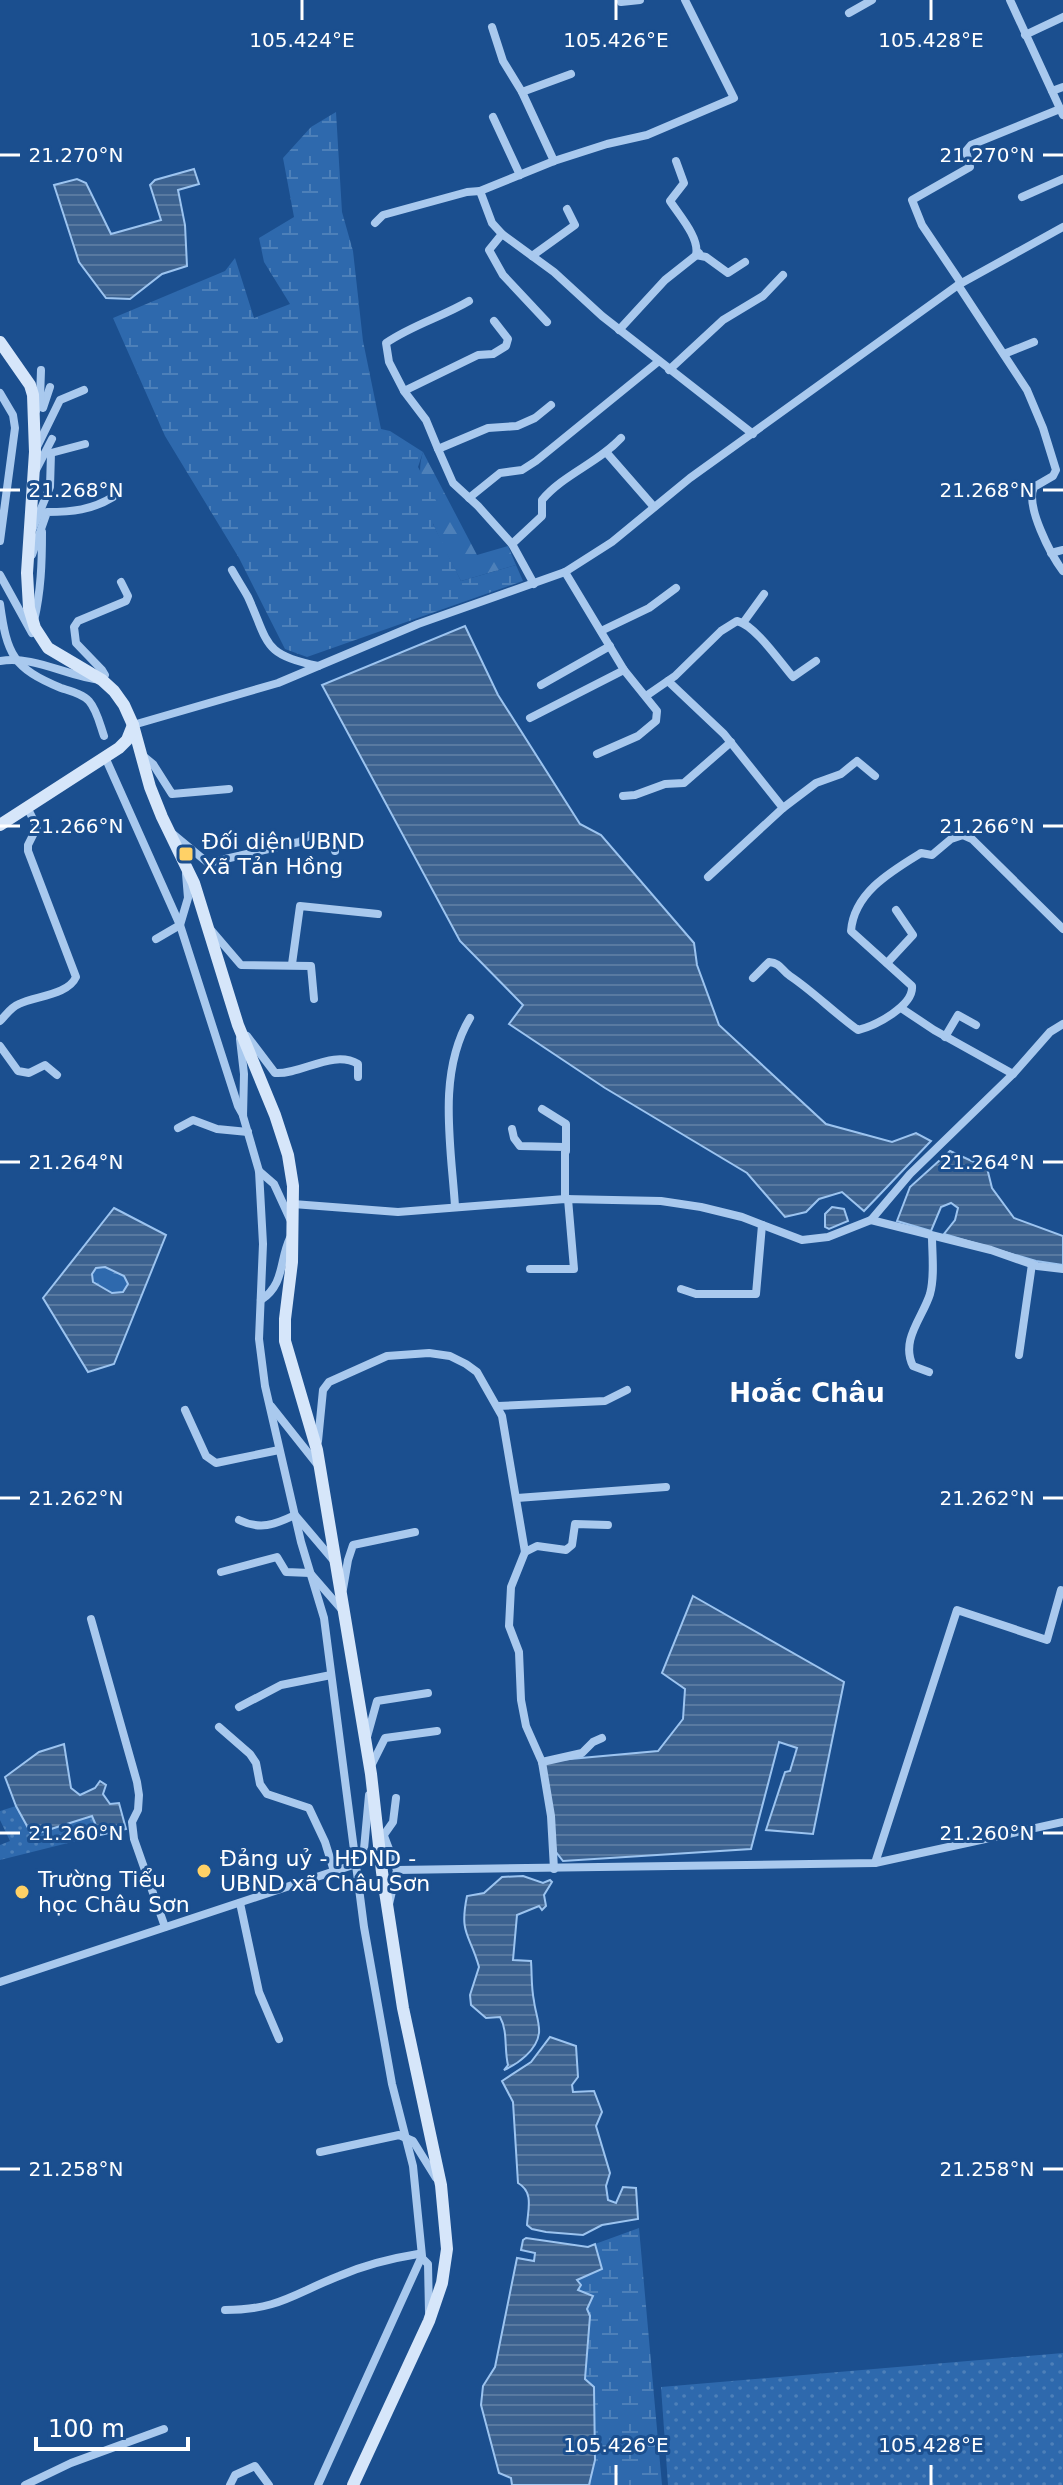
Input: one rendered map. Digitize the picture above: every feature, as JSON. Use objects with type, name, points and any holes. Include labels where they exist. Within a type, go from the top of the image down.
[{"type":"main road","points":[[0,342],[30,385],[35,452],[27,567],[29,608],[33,622],[48,648],[102,680],[114,691],[133,725],[154,797],[185,862],[238,1025],[288,1155],[293,1204],[285,1341],[317,1450],[371,1770],[387,1909],[403,2008],[441,2185],[447,2249],[442,2283],[429,2321],[353,2485]]},
{"type":"main road","points":[[0,825],[105,757],[127,740],[133,725]]},
{"type":"street","points":[[621,2],[640,0]]},
{"type":"street","points":[[375,223],[383,215],[480,191],[554,161],[647,135],[734,98],[685,0]]},
{"type":"street","points":[[849,13],[872,0]]},
{"type":"street","points":[[1010,0],[1061,112],[971,145],[966,151],[970,167],[912,200],[922,225],[1035,406],[1055,473],[1034,487],[1031,500],[1051,553],[1063,571]]},
{"type":"street","points":[[1025,35],[1063,17]]},
{"type":"street","points":[[492,27],[503,61],[522,92],[554,161]]},
{"type":"street","points":[[522,92],[571,74]]},
{"type":"street","points":[[1052,91],[1063,87]]},
{"type":"street","points":[[493,117],[520,175]]},
{"type":"street","points":[[676,161],[684,183],[670,201],[699,253],[728,273],[745,262]]},
{"type":"street","points":[[1022,197],[1063,179]]},
{"type":"street","points":[[480,191],[488,215],[502,234],[753,434]]},
{"type":"street","points":[[532,256],[575,225],[567,209]]},
{"type":"street","points":[[133,725],[278,683],[418,624],[565,572],[612,542],[690,478],[960,284],[1063,227]]},
{"type":"street","points":[[502,234],[489,250],[503,275],[547,322]]},
{"type":"street","points":[[619,330],[668,277],[699,253]]},
{"type":"street","points":[[669,370],[723,320],[763,296],[783,275]]},
{"type":"street","points":[[469,301],[386,343],[389,362],[404,391],[426,420],[450,478],[512,544],[534,584]]},
{"type":"street","points":[[404,391],[478,355],[493,354],[506,346],[507,337],[494,321]]},
{"type":"street","points":[[1004,354],[1034,342]]},
{"type":"street","points":[[469,498],[500,473],[522,470],[536,461],[659,361]]},
{"type":"street","points":[[34,421],[40,399],[41,370]]},
{"type":"street","points":[[34,421],[50,387]]},
{"type":"street","points":[[35,452],[60,400],[84,390]]},
{"type":"street","points":[[0,393],[11,409],[14,420],[11,469],[0,541]]},
{"type":"street","points":[[438,449],[488,428],[517,426],[535,418],[551,405]]},
{"type":"street","points":[[512,544],[542,516],[542,500],[550,491],[621,438]]},
{"type":"street","points":[[33,474],[52,439]]},
{"type":"street","points":[[29,536],[50,487],[51,453],[85,444]]},
{"type":"street","points":[[606,452],[654,507]]},
{"type":"street","points":[[1052,460],[1063,455]]},
{"type":"street","points":[[0,471],[11,469]]},
{"type":"street","points":[[27,567],[47,512],[75,512],[100,506],[113,497]]},
{"type":"street","points":[[33,622],[42,574],[42,527]]},
{"type":"street","points":[[1051,553],[1063,550]]},
{"type":"street","points":[[232,570],[272,649],[295,662],[318,666]]},
{"type":"street","points":[[565,572],[624,670],[657,711],[655,723],[638,736],[597,754]]},
{"type":"street","points":[[0,575],[32,635],[42,641]]},
{"type":"street","points":[[0,661],[14,659],[74,676],[102,680],[105,675],[76,643],[73,628],[78,621],[127,599],[121,582]]},
{"type":"street","points":[[601,631],[649,608],[676,588]]},
{"type":"street","points":[[743,623],[764,594]]},
{"type":"street","points":[[0,604],[3,626],[14,659],[41,679],[90,702],[104,736]]},
{"type":"street","points":[[646,696],[668,681],[730,623],[743,623],[793,677],[816,661]]},
{"type":"street","points":[[541,685],[610,646]]},
{"type":"street","points":[[530,718],[624,670]]},
{"type":"street","points":[[668,681],[731,742],[783,808]]},
{"type":"street","points":[[623,796],[665,784],[684,783],[731,742]]},
{"type":"street","points":[[140,754],[153,764],[172,794],[229,789]]},
{"type":"street","points":[[105,757],[180,925],[259,1171],[263,1244],[259,1339],[268,1402],[324,1618],[377,2009],[413,2166],[422,2256],[318,2485]]},
{"type":"street","points":[[708,877],[783,808],[816,783],[841,774],[855,761],[875,776]]},
{"type":"street","points":[[0,1021],[15,1005],[65,989],[74,983],[76,977],[28,851],[37,827],[28,809]]},
{"type":"street","points":[[169,831],[208,863],[299,842],[315,834],[332,837],[335,851]]},
{"type":"street","points":[[753,978],[769,962],[779,964],[858,1030],[901,1008],[911,996],[912,986],[850,930],[860,900],[905,863],[921,853],[932,855],[951,839],[963,835],[972,839],[1063,929]]},
{"type":"street","points":[[156,939],[180,925],[188,898],[185,862]]},
{"type":"street","points":[[292,964],[300,906],[378,914]]},
{"type":"street","points":[[887,963],[913,935],[896,910]]},
{"type":"street","points":[[207,926],[241,965],[311,966],[314,999]]},
{"type":"street","points":[[901,1008],[945,1037],[1013,1074]]},
{"type":"street","points":[[945,1037],[958,1015],[976,1025]]},
{"type":"street","points":[[455,1206],[451,1065],[470,1018]]},
{"type":"street","points":[[293,1204],[398,1212],[567,1199],[661,1201],[742,1217],[802,1240],[828,1237],[871,1220],[910,1174],[1013,1074],[1050,1032],[1063,1024]]},
{"type":"street","points":[[238,1025],[244,1074],[243,1116]]},
{"type":"street","points":[[238,1025],[275,1073],[327,1061],[351,1061],[358,1064],[358,1077]]},
{"type":"street","points":[[0,1046],[18,1071],[29,1073],[43,1065],[57,1075]]},
{"type":"street","points":[[530,1269],[574,1269],[567,1199],[566,1124],[542,1109]]},
{"type":"street","points":[[178,1128],[193,1120],[217,1129],[248,1132]]},
{"type":"street","points":[[512,1129],[520,1146],[559,1146],[565,1147],[566,1151]]},
{"type":"street","points":[[259,1171],[274,1184],[292,1231],[280,1278],[272,1291],[261,1300]]},
{"type":"street","points":[[871,1220],[991,1250],[1032,1264],[1063,1269]]},
{"type":"street","points":[[681,1289],[696,1294],[756,1294],[762,1225]]},
{"type":"street","points":[[929,1372],[913,1366],[909,1353],[915,1322],[930,1294],[932,1236]]},
{"type":"street","points":[[1019,1355],[1032,1264]]},
{"type":"street","points":[[317,1450],[323,1390],[329,1382],[387,1356],[429,1353],[450,1356],[477,1372],[498,1406],[525,1552],[511,1587],[509,1626],[519,1652],[521,1700],[526,1726],[542,1762],[551,1816],[554,1869]]},
{"type":"street","points":[[498,1406],[605,1401],[627,1390]]},
{"type":"street","points":[[268,1402],[317,1464]]},
{"type":"street","points":[[185,1410],[206,1456],[216,1463],[279,1450]]},
{"type":"street","points":[[517,1498],[666,1487]]},
{"type":"street","points":[[239,1520],[257,1527],[295,1515]]},
{"type":"street","points":[[295,1515],[335,1562]]},
{"type":"street","points":[[525,1552],[537,1546],[566,1550],[572,1545],[575,1524],[608,1525]]},
{"type":"street","points":[[342,1606],[353,1545],[415,1532]]},
{"type":"street","points":[[221,1572],[274,1557],[279,1559],[286,1572],[310,1573],[342,1606]]},
{"type":"street","points":[[875,1863],[957,1610],[1047,1640],[1061,1590]]},
{"type":"street","points":[[91,1619],[137,1782],[138,1810],[132,1822],[134,1839],[165,1927]]},
{"type":"street","points":[[239,1707],[281,1685],[331,1675]]},
{"type":"street","points":[[366,1742],[377,1701],[428,1693]]},
{"type":"street","points":[[219,1727],[250,1754],[256,1763],[260,1784],[267,1794],[309,1808],[334,1871]]},
{"type":"street","points":[[0,1982],[356,1864],[364,1849],[371,1770],[381,1741],[437,1731]]},
{"type":"street","points":[[542,1762],[582,1753],[602,1738]]},
{"type":"street","points":[[387,1909],[397,1870],[381,1839],[393,1822],[396,1798]]},
{"type":"street","points":[[397,1870],[875,1863],[1063,1822]]},
{"type":"street","points":[[240,1903],[259,1992],[279,2039]]},
{"type":"street","points":[[320,2152],[396,2134],[413,2141],[441,2185]]},
{"type":"street","points":[[225,2310],[274,2305],[340,2275],[413,2255],[422,2256],[428,2264],[429,2321]]},
{"type":"street","points":[[25,2485],[71,2463],[164,2429]]},
{"type":"street","points":[[230,2485],[235,2475],[255,2466],[269,2485]]},
{"type":"green space","points":[[336,112],[342,212],[353,251],[363,341],[381,429],[390,431],[423,452],[418,467],[441,510],[433,524],[461,581],[516,565],[523,581],[307,657],[285,649],[239,558],[165,436],[113,318],[225,271],[235,258],[254,318],[290,304],[264,262],[259,238],[294,217],[283,158],[311,127]]},
{"type":"green space","points":[[423,452],[477,555],[508,546],[516,565],[461,581],[425,501],[420,467]]},
{"type":"green space","points":[[105,1267],[124,1276],[128,1284],[123,1292],[112,1293],[92,1282],[92,1274],[97,1268]]},
{"type":"green space","points":[[16,1806],[32,1835],[93,1816],[100,1835],[0,1860],[0,1845],[10,1841],[0,1820],[0,1811]]},
{"type":"green space","points":[[639,2228],[662,2485],[589,2485],[595,2460],[594,2388],[585,2379],[590,2316],[587,2309],[593,2296],[578,2290],[577,2280],[595,2273],[599,2264],[595,2244]]},
{"type":"green space","points":[[1063,2353],[1063,2485],[668,2485],[661,2387]]},
{"type":"shaded area","points":[[194,169],[199,184],[178,190],[185,225],[187,266],[162,274],[130,299],[106,298],[79,262],[54,185],[77,179],[86,183],[111,234],[161,220],[150,185],[155,180]]},
{"type":"shaded area","points":[[465,626],[498,695],[580,824],[601,835],[694,943],[697,965],[719,1025],[826,1124],[892,1142],[916,1133],[931,1141],[864,1211],[842,1192],[819,1199],[806,1212],[785,1217],[747,1173],[605,1088],[509,1024],[523,1005],[460,941],[322,685]]},
{"type":"shaded area","points":[[950,1151],[987,1168],[992,1188],[1014,1218],[1063,1236],[1063,1265],[1036,1261],[944,1234],[955,1220],[958,1208],[951,1203],[941,1207],[931,1231],[897,1221],[910,1187]]},
{"type":"shaded area","points":[[832,1207],[844,1209],[848,1221],[829,1229],[825,1227],[825,1214]]},
{"type":"shaded area","points":[[114,1208],[166,1235],[114,1364],[88,1372],[43,1298]],"holes":[[[105,1267],[124,1276],[128,1284],[123,1292],[112,1293],[93,1282],[92,1274],[96,1268]]]},
{"type":"shaded area","points":[[693,1596],[844,1682],[813,1834],[766,1830],[785,1772],[790,1771],[797,1748],[779,1742],[751,1849],[563,1861],[556,1852],[542,1767],[548,1761],[658,1751],[683,1719],[685,1689],[662,1673]]},
{"type":"shaded area","points":[[64,1744],[71,1788],[80,1795],[95,1788],[100,1781],[106,1785],[103,1794],[110,1804],[119,1803],[126,1829],[100,1835],[92,1816],[32,1835],[5,1777],[39,1752]]},
{"type":"shaded area","points":[[523,1876],[543,1883],[552,1882],[544,1895],[546,1906],[542,1910],[539,1906],[517,1915],[513,1960],[531,1961],[539,2033],[535,2045],[526,2056],[504,2070],[508,2065],[500,2017],[486,2018],[471,2005],[470,1995],[479,1967],[464,1919],[467,1896],[484,1893],[502,1877]]},
{"type":"shaded area","points":[[550,2037],[576,2046],[578,2077],[572,2085],[573,2092],[594,2091],[602,2112],[596,2126],[610,2173],[606,2186],[608,2200],[616,2203],[623,2187],[636,2188],[638,2219],[602,2225],[583,2235],[546,2232],[527,2225],[529,2201],[526,2191],[518,2183],[513,2102],[502,2081],[531,2062]]},
{"type":"shaded area","points":[[526,2238],[588,2247],[595,2244],[602,2269],[577,2280],[581,2285],[578,2290],[593,2296],[587,2309],[590,2316],[585,2379],[594,2387],[595,2460],[589,2485],[512,2485],[511,2478],[499,2473],[481,2405],[483,2386],[495,2367],[517,2258],[534,2261],[535,2253],[521,2250]]},
{"type":"place","name":"Đối diện UBND Xã Tản Hồng","points":[[186,854]]},
{"type":"place","name":"Đảng uỷ - HĐND - UBND xã Châu Sơn","points":[[204,1871]]},
{"type":"place","name":"Trường Tiểu học Châu Sơn","points":[[22,1892]]},
{"type":"district","name":"Hoắc Châu","points":[[807,1393]]}]
